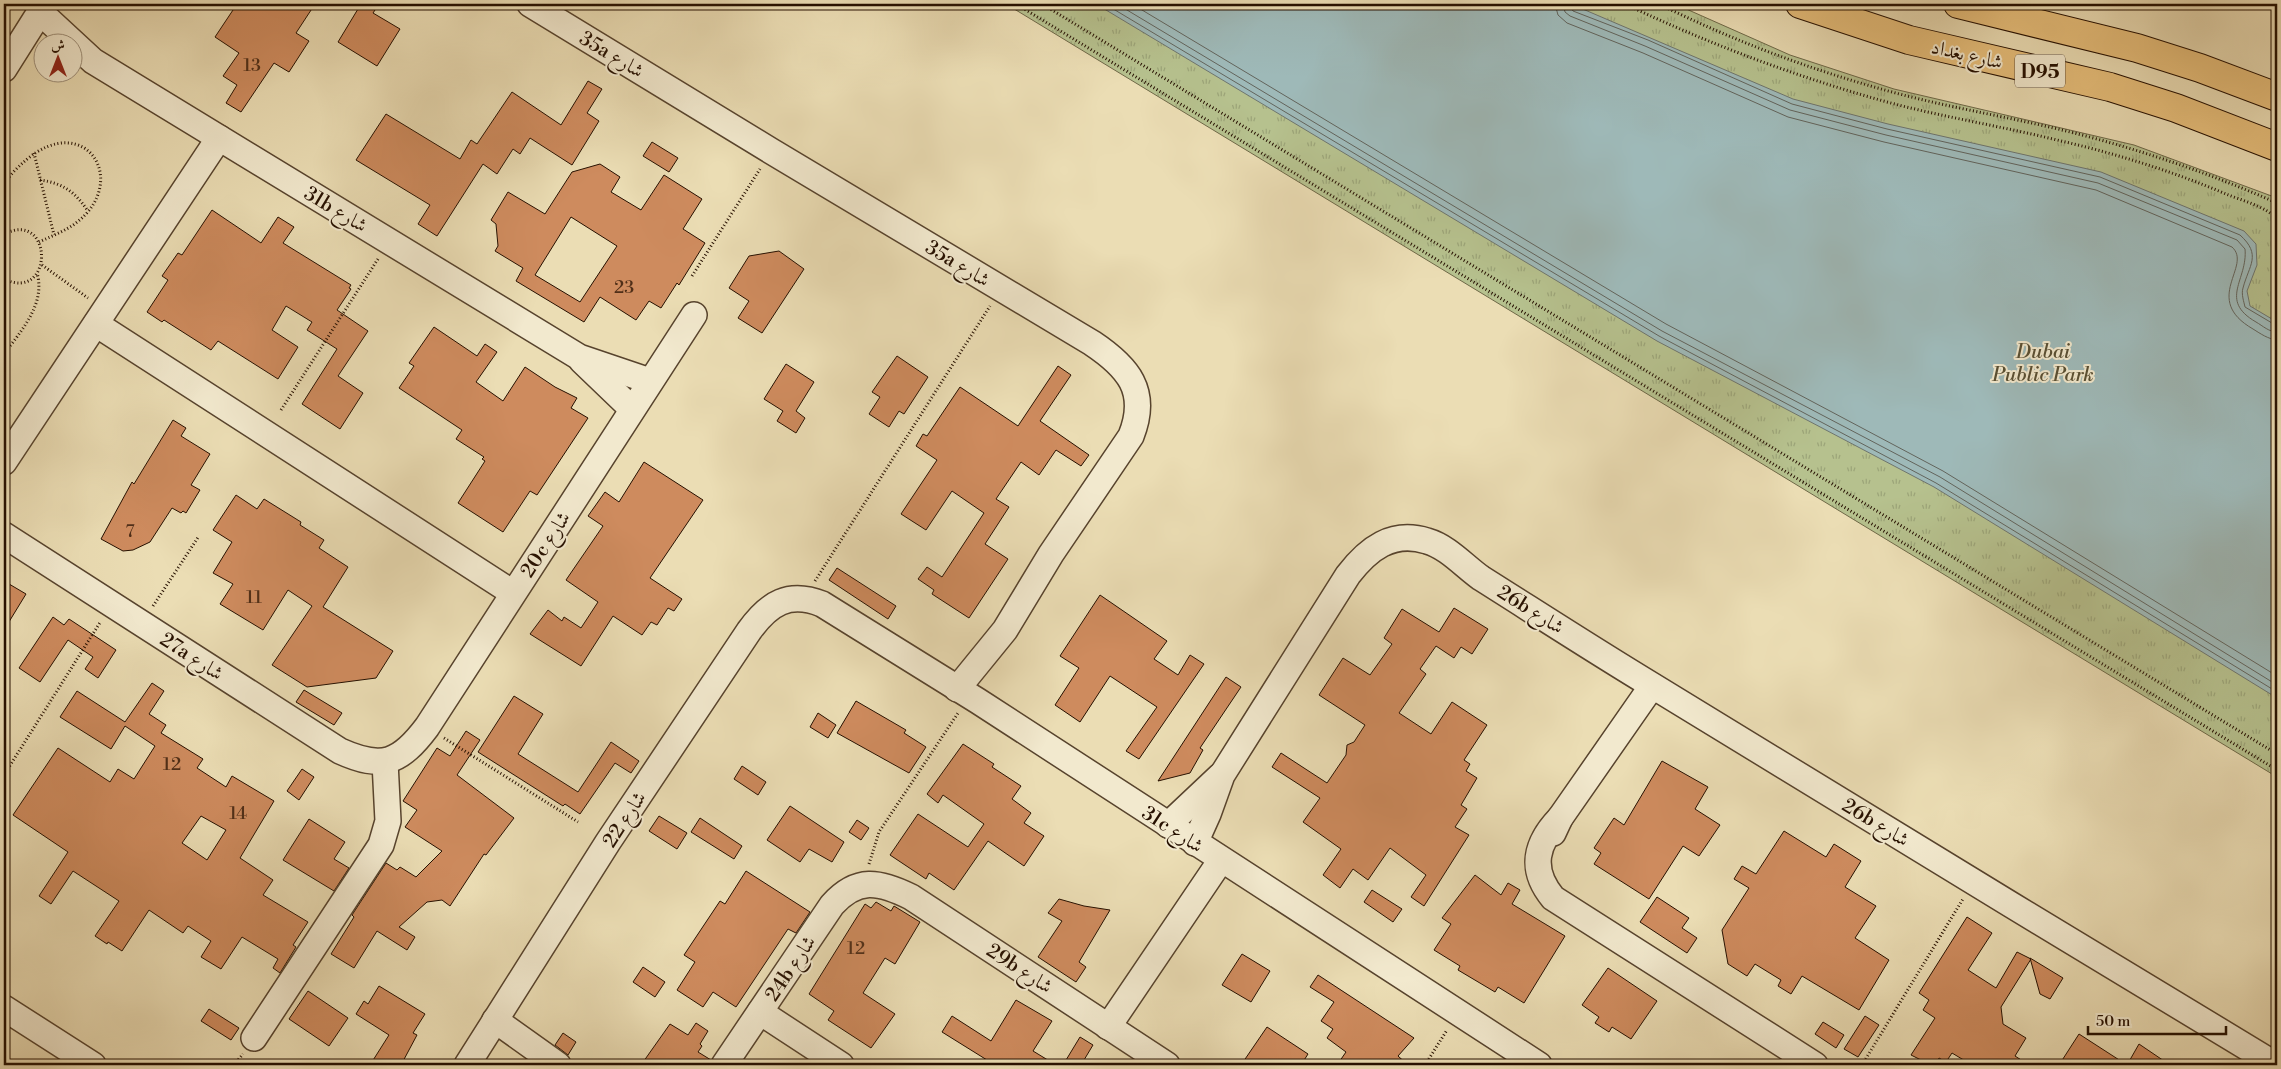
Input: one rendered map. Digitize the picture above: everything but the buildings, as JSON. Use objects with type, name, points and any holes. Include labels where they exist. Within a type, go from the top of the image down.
[{"type":"main road","name":"شارع بغداد","points":[[1800,4],[1909,40],[2110,87],[2176,108],[2277,147]]},
{"type":"main road","name":"D95","points":[[1958,4],[2136,48],[2272,92]]},
{"type":"street","name":"35a شارع","points":[[530,4],[1113,357],[1130,376],[1139,407],[1137,423],[1131,436],[1051,554],[968,695]]},
{"type":"street","points":[[36,32],[43,8]]},
{"type":"street","name":"31b شارع","points":[[43,8],[83,58],[220,138],[579,357],[650,380]]},
{"type":"street","points":[[4,69],[32,44]]},
{"type":"street","points":[[4,462],[220,138]]},
{"type":"street","name":"20c شارع","points":[[385,762],[405,752],[427,727],[650,380],[694,315]]},
{"type":"street","points":[[101,317],[513,593]]},
{"type":"street","name":"31b شارع","points":[[579,357],[632,409]]},
{"type":"street","name":"27a شارع","points":[[4,535],[340,751],[370,762],[385,762]]},
{"type":"street","name":"26b شارع","points":[[1195,843],[1222,775],[1358,563],[1371,549],[1388,540],[1403,538],[1429,542],[1652,686],[2276,1065]]},
{"type":"street","name":"31c شارع","points":[[804,598],[822,604],[968,695],[1539,1065]]},
{"type":"street","name":"شارع 22","points":[[473,1061],[495,1020],[608,842],[757,619],[773,605],[788,599],[804,598]]},
{"type":"street","points":[[1652,686],[1543,840],[1537,864],[1540,877],[1549,893],[1563,906],[1577,912],[1815,1065]]},
{"type":"street","points":[[254,1038],[381,845],[388,822],[385,762]]},
{"type":"street","name":"26b شارع","points":[[1168,826],[1222,775]]},
{"type":"street","points":[[1108,1026],[1221,860]]},
{"type":"street","name":"24b شارع","points":[[724,1065],[832,905],[842,894],[867,884]]},
{"type":"street","name":"29b شارع","points":[[867,884],[898,890],[911,897],[1167,1065]]},
{"type":"street","points":[[4,1008],[93,1065]]},
{"type":"street","points":[[760,1012],[841,1065]]},
{"type":"street","points":[[495,1020],[558,1065]]},
{"type":"path","points":[[1016,4],[2277,770]]},
{"type":"path","points":[[1042,4],[2277,754]]},
{"type":"path","points":[[1625,4],[1687,32],[1824,84],[1957,120],[2025,132],[2089,148],[2214,189],[2260,208],[2277,218]]},
{"type":"path","points":[[1658,4],[1759,49],[1827,73],[1960,110],[2051,127],[2133,150],[2277,203]]},
{"type":"path","points":[[4,186],[18,167],[34,154],[60,143],[75,143],[87,148],[96,159],[100,172],[100,186],[96,198],[88,211],[77,222],[39,242]]},
{"type":"path","points":[[692,276],[771,151]]},
{"type":"path","points":[[34,154],[54,235]]},
{"type":"path","points":[[40,180],[55,182],[68,188],[79,198],[88,211]]},
{"type":"path","points":[[4,234],[21,230],[28,232],[39,242],[42,250],[42,265],[37,273],[24,282],[16,283],[4,279]]},
{"type":"path","points":[[281,410],[389,242]]},
{"type":"path","points":[[42,265],[101,317]]},
{"type":"path","points":[[4,354],[33,313],[39,289],[37,273]]},
{"type":"path","points":[[804,598],[1001,288]]},
{"type":"path","points":[[4,345],[7,350]]},
{"type":"path","points":[[141,624],[199,536]]},
{"type":"path","points":[[4,775],[111,604]]},
{"type":"path","points":[[867,884],[871,856],[879,832],[968,695]]},
{"type":"path","points":[[427,727],[578,822]]},
{"type":"path","points":[[1862,1065],[1974,881]]},
{"type":"path","points":[[1424,1065],[1458,1013]]},
{"type":"green space","name":"Dubai Public Park","points":[[1006,4],[1675,4],[1790,55],[1894,89],[2134,145],[2277,198],[2277,777]]},
{"type":"water","name":"Dubai Public Park","points":[[1096,4],[1571,4],[1793,99],[1888,124],[2101,172],[2244,231],[2256,244],[2257,265],[2247,291],[2250,306],[2277,322],[2277,698],[1934,487],[1657,341]]}]
